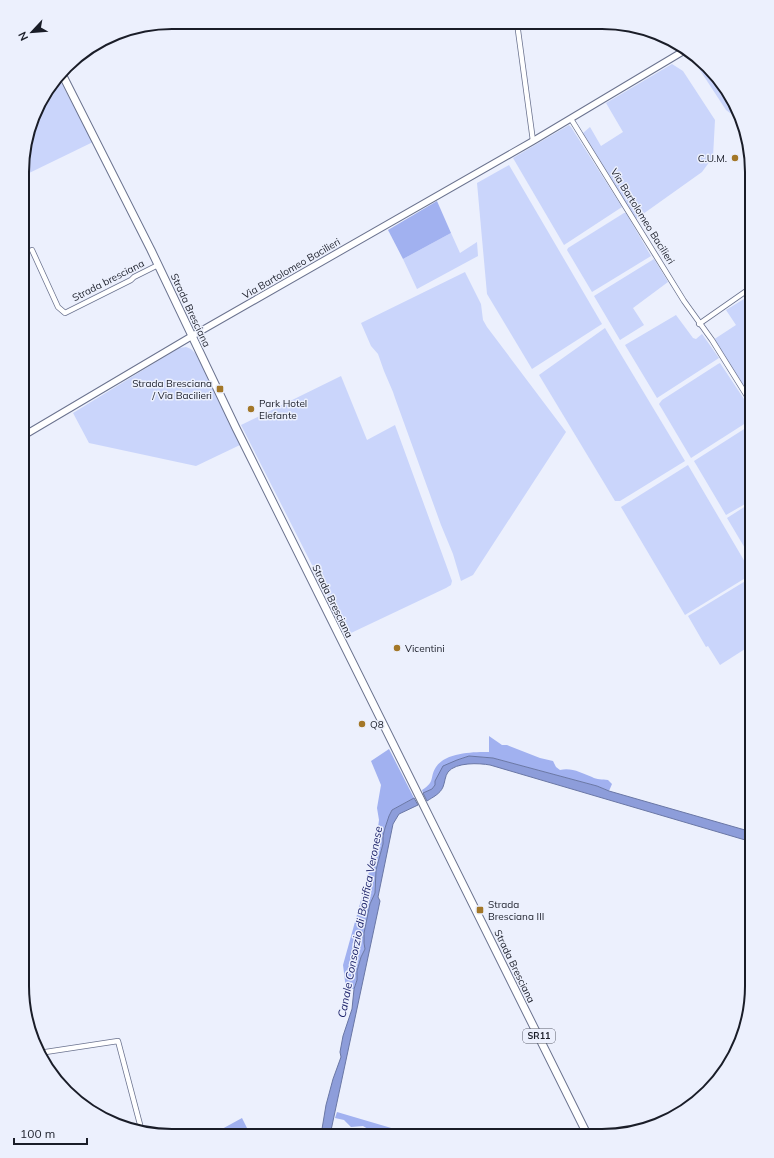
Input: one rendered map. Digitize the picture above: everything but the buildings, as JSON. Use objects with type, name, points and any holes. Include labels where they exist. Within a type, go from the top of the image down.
[{"type":"main road","name":"Strada Bresciana","points":[[64,79],[158,265],[230,417],[490,936],[585,1129]]},
{"type":"street","points":[[518,29],[533,141]]},
{"type":"street","name":"Via Bartolomeo Bacilieri","points":[[29,432],[192,336],[571,119],[681,53]]},
{"type":"street","name":"Via Bartolomeo Bacilieri","points":[[571,119],[679,294],[699,324],[712,340],[745,393]]},
{"type":"street","name":"Strada bresciana","points":[[32,250],[58,307],[65,313],[158,265]]},
{"type":"street","points":[[699,324],[745,292]]},
{"type":"street","points":[[46,1052],[118,1041],[140,1125]]},
{"type":"shaded area","points":[[672,64],[683,71],[715,120],[713,157],[702,172],[636,219],[583,133],[590,127],[601,146],[623,132],[606,103]]},
{"type":"shaded area","points":[[697,66],[721,93],[732,114],[726,110]]},
{"type":"shaded area","points":[[61,83],[93,142],[29,173],[30,154],[40,117],[48,101]]},
{"type":"shaded area","points":[[569,125],[622,207],[564,245],[513,158]]},
{"type":"shaded area","points":[[509,165],[602,324],[532,369],[487,294],[477,183]]},
{"type":"shaded area","points":[[437,201],[451,233],[403,259],[388,230]]},
{"type":"shaded area","points":[[626,213],[651,256],[592,292],[567,250]]},
{"type":"shaded area","points":[[451,233],[460,253],[477,242],[478,256],[417,289],[403,259]]},
{"type":"shaded area","points":[[654,259],[668,282],[633,308],[644,325],[620,340],[594,296]]},
{"type":"shaded area","points":[[465,272],[481,304],[483,320],[487,327],[566,432],[473,575],[461,581],[453,554],[393,392],[378,354],[371,346],[361,323]]},
{"type":"shaded area","points":[[745,298],[745,391],[713,340],[736,325],[726,310]]},
{"type":"shaded area","points":[[676,315],[693,338],[696,339],[702,334],[719,358],[657,398],[625,345]]},
{"type":"shaded area","points":[[605,328],[685,461],[620,501],[615,501],[539,375]]},
{"type":"shaded area","points":[[186,347],[191,349],[196,354],[240,445],[196,466],[89,443],[73,413],[179,348]]},
{"type":"shaded area","points":[[720,363],[745,400],[745,423],[691,458],[659,404],[662,400]]},
{"type":"shaded area","points":[[341,376],[367,440],[395,425],[452,581],[451,585],[446,588],[351,633],[345,630],[241,425]]},
{"type":"shaded area","points":[[745,428],[745,504],[726,515],[694,461]]},
{"type":"shaded area","points":[[688,465],[745,562],[745,578],[685,615],[621,507]]},
{"type":"shaded area","points":[[745,506],[745,548],[727,518]]},
{"type":"shaded area","points":[[745,581],[745,649],[720,665],[708,646],[706,647],[688,616]]},
{"type":"shaded area","points":[[489,736],[502,745],[507,745],[540,758],[553,761],[556,767],[560,770],[568,769],[576,771],[596,779],[608,780],[612,784],[609,791],[597,786],[493,758],[469,756],[457,760],[432,789],[423,793],[422,790],[431,782],[436,767],[446,758],[461,754],[489,752]]},
{"type":"shaded area","points":[[389,749],[414,798],[392,810],[389,817],[383,836],[383,844],[376,870],[375,893],[370,904],[364,943],[365,949],[357,971],[357,980],[354,989],[346,989],[343,965],[375,850],[379,820],[377,808],[381,785],[371,761]]},
{"type":"shaded area","points":[[469,756],[493,758],[597,786],[609,791],[745,830],[745,840],[485,764],[456,766],[448,772],[440,792],[427,801],[423,793],[432,789],[435,785],[435,781],[443,766]]},
{"type":"shaded area","points":[[414,798],[418,805],[399,814],[393,824],[378,897],[380,901],[331,1129],[322,1129],[326,1105],[341,1057],[340,1052],[343,1036],[352,1009],[357,971],[365,949],[364,933],[370,904],[375,893],[376,870],[383,844],[385,828],[392,810]]},
{"type":"shaded area","points":[[337,1112],[395,1129],[368,1129],[363,1126],[351,1127],[344,1120],[335,1118]]},
{"type":"shaded area","points":[[242,1118],[248,1129],[222,1129]]},
{"type":"place","name":"C.U.M.","points":[[735,158]]},
{"type":"place","name":"Strada Bresciana / Via Bacilieri","points":[[220,389]]},
{"type":"place","name":"Park Hotel Elefante","points":[[251,409]]},
{"type":"place","name":"Vicentini","points":[[397,648]]},
{"type":"place","name":"Q8","points":[[362,724]]},
{"type":"place","name":"Strada Bresciana III","points":[[480,910]]},
{"type":"water label","name":"Canale Consorzio di Bonifica Veronese","points":[[360,922]]}]
